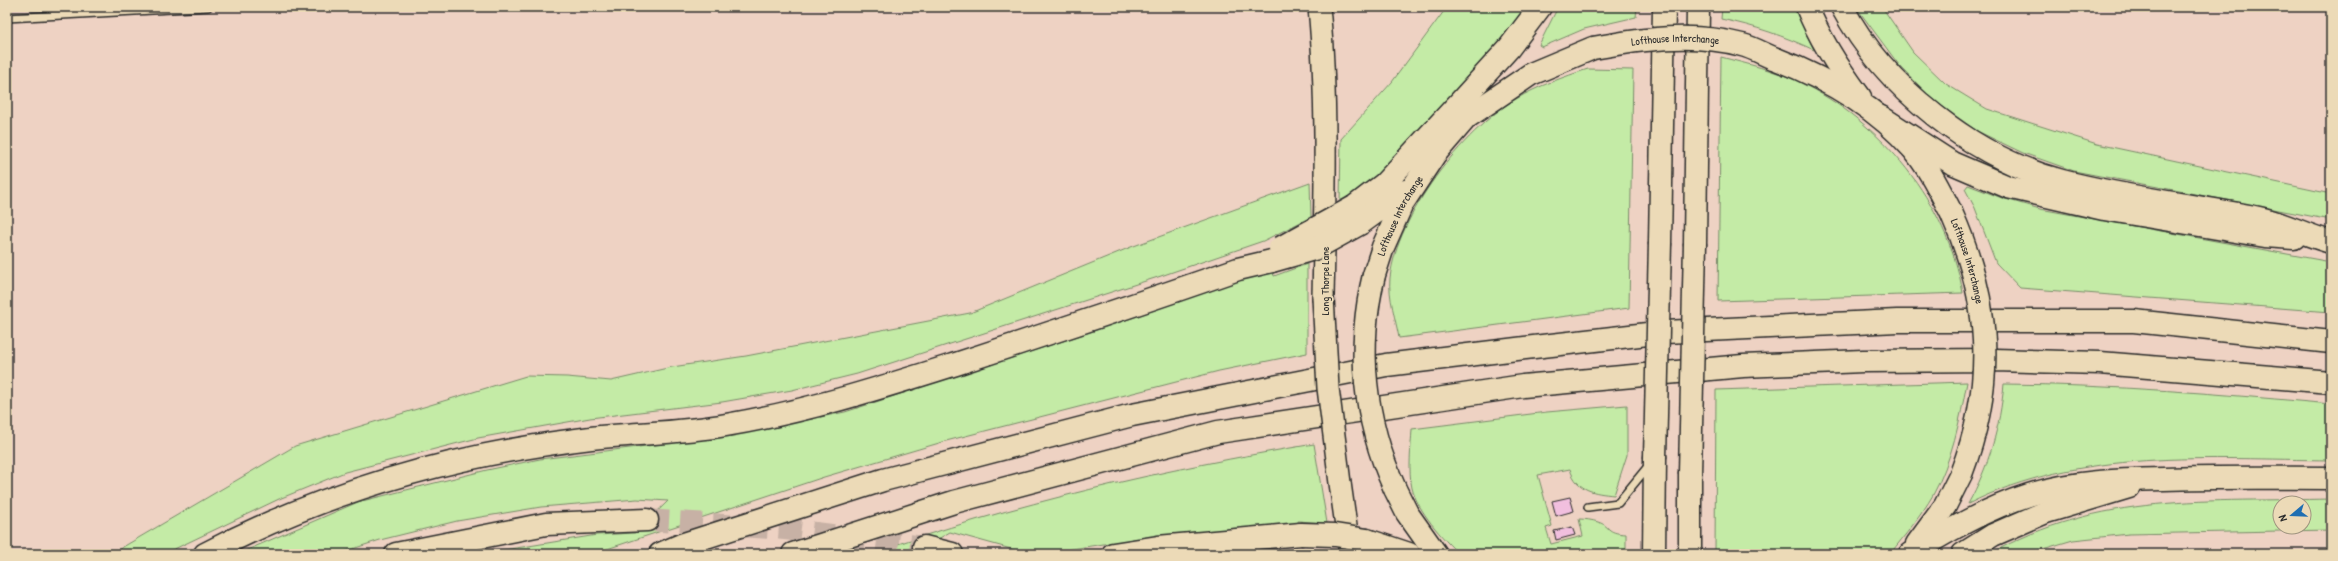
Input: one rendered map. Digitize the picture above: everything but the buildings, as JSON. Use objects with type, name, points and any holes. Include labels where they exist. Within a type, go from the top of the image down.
[{"type":"highway","points":[[1466,118],[1516,58],[1540,7]]},
{"type":"highway","points":[[205,554],[285,516],[353,490],[406,474],[482,455],[590,438],[725,425],[841,400],[1038,337],[1271,257],[1314,249],[1358,215],[1384,184],[1509,48],[1540,7]]},
{"type":"highway","points":[[1654,554],[1664,7]]},
{"type":"highway","points":[[1690,554],[1698,7]]},
{"type":"highway","points":[[1807,7],[1822,39],[1842,73],[1874,111],[1952,163],[2008,187],[2104,209],[2265,236],[2327,241]]},
{"type":"highway","points":[[1842,7],[1850,21],[1882,64],[1916,101],[1955,130],[1984,148],[2015,164],[2062,181],[2261,218],[2327,241]]},
{"type":"highway","name":"Lofthouse Interchange","points":[[1436,554],[1407,513],[1395,489],[1376,440],[1366,391],[1364,365],[1365,319],[1374,275],[1392,224],[1416,182],[1435,154],[1466,118],[1531,74],[1593,48],[1646,39],[1705,38],[1743,46],[1820,78],[1874,111],[1913,150],[1933,177],[1951,212],[1972,262],[1979,289],[1986,336],[1986,366],[1982,399],[1973,440],[1961,474],[1936,520],[1909,554]]},
{"type":"highway","points":[[1358,215],[1389,204],[1416,182]]},
{"type":"highway","points":[[660,554],[681,545],[883,480],[1132,415],[1386,365],[1665,332],[1897,321],[2134,321],[2331,342]]},
{"type":"highway","points":[[793,554],[954,502],[1218,432],[1523,386],[1621,375],[1743,366],[1862,361],[1995,360],[2100,362],[2331,382]]},
{"type":"highway","points":[[1909,554],[1986,512],[2029,494],[2098,481],[2153,479],[2331,478]]},
{"type":"highway","points":[[1963,554],[1992,535],[2046,512],[2153,479]]},
{"type":"highway","points":[[396,554],[546,524],[647,520]]},
{"type":"highway","points":[[1113,554],[1158,547],[1301,534],[1335,535],[1367,540],[1409,554]]},
{"type":"highway","points":[[924,547],[952,554]]},
{"type":"main road","name":"Long Thorpe Lane","points":[[1319,7],[1325,72],[1326,152],[1323,297],[1328,388],[1350,554]]},
{"type":"lane","points":[[7,18],[208,7]]},
{"type":"lane","points":[[1588,507],[1618,503],[1655,458]]},
{"type":"green space","points":[[1447,7],[1525,7],[1502,45],[1378,179],[1340,202],[1341,139],[1392,82]]},
{"type":"green space","points":[[1558,7],[1637,7],[1636,17],[1584,29],[1542,47],[1539,45]]},
{"type":"green space","points":[[1722,7],[1794,7],[1814,50],[1769,32],[1721,19]]},
{"type":"green space","points":[[1856,7],[1882,7],[1913,52],[1946,84],[1987,109],[2097,144],[2331,194],[2331,220],[2074,171],[2023,153],[1977,131],[1932,99],[1899,65]]},
{"type":"green space","points":[[1721,57],[1771,71],[1799,82],[1829,99],[1857,119],[1883,142],[1906,168],[1926,197],[1942,227],[1955,259],[1963,293],[1718,301]]},
{"type":"green space","points":[[1588,69],[1633,70],[1629,308],[1399,338],[1391,301],[1390,285],[1395,254],[1405,228],[1435,177],[1454,153],[1495,113],[1533,90]]},
{"type":"green space","points":[[1310,182],[1311,217],[1263,241],[1158,277],[857,374],[792,390],[722,402],[590,418],[478,438],[345,472],[279,499],[164,554],[111,554],[295,446],[526,376],[567,377],[611,381],[672,367],[746,356],[970,313],[1131,247]]},
{"type":"green space","points":[[1968,185],[2002,198],[2040,209],[2331,262],[2331,312],[2020,288],[1996,263],[1975,208],[1965,189]]},
{"type":"green space","points":[[1307,264],[1307,353],[1219,371],[946,441],[824,477],[592,554],[479,554],[597,535],[635,533],[668,501],[637,499],[541,507],[457,521],[380,540],[337,554],[238,554],[358,502],[487,470],[540,459],[728,436],[845,412],[1103,328],[1272,269],[1274,276]]},
{"type":"green space","points":[[1967,382],[1954,440],[1940,482],[1913,525],[1890,554],[1715,554],[1716,390]]},
{"type":"green space","points":[[2004,384],[2086,386],[2168,391],[2331,404],[2331,460],[2192,459],[2100,465],[2055,473],[2011,486],[1968,504],[1988,461],[2000,416]]},
{"type":"green space","points":[[1627,405],[1627,455],[1614,495],[1587,490],[1577,482],[1570,469],[1538,475],[1552,526],[1546,528],[1551,544],[1583,536],[1579,519],[1586,519],[1605,525],[1611,531],[1626,534],[1626,554],[1459,554],[1431,524],[1415,497],[1410,474],[1412,429],[1547,412]]},
{"type":"green space","points":[[1314,444],[1327,523],[1298,521],[1298,526],[1142,538],[1040,554],[1029,554],[950,532],[912,554],[868,554],[978,519],[1089,490],[1201,465]]},
{"type":"green space","points":[[2312,499],[2331,499],[2331,530],[2312,530]]},
{"type":"green space","points":[[2272,500],[2272,531],[2129,534],[2073,540],[2026,554],[1990,554],[2031,534],[2072,520],[2114,510],[2156,504]]},
{"type":"tunnel","points":[[647,520],[785,529],[924,547]]}]
